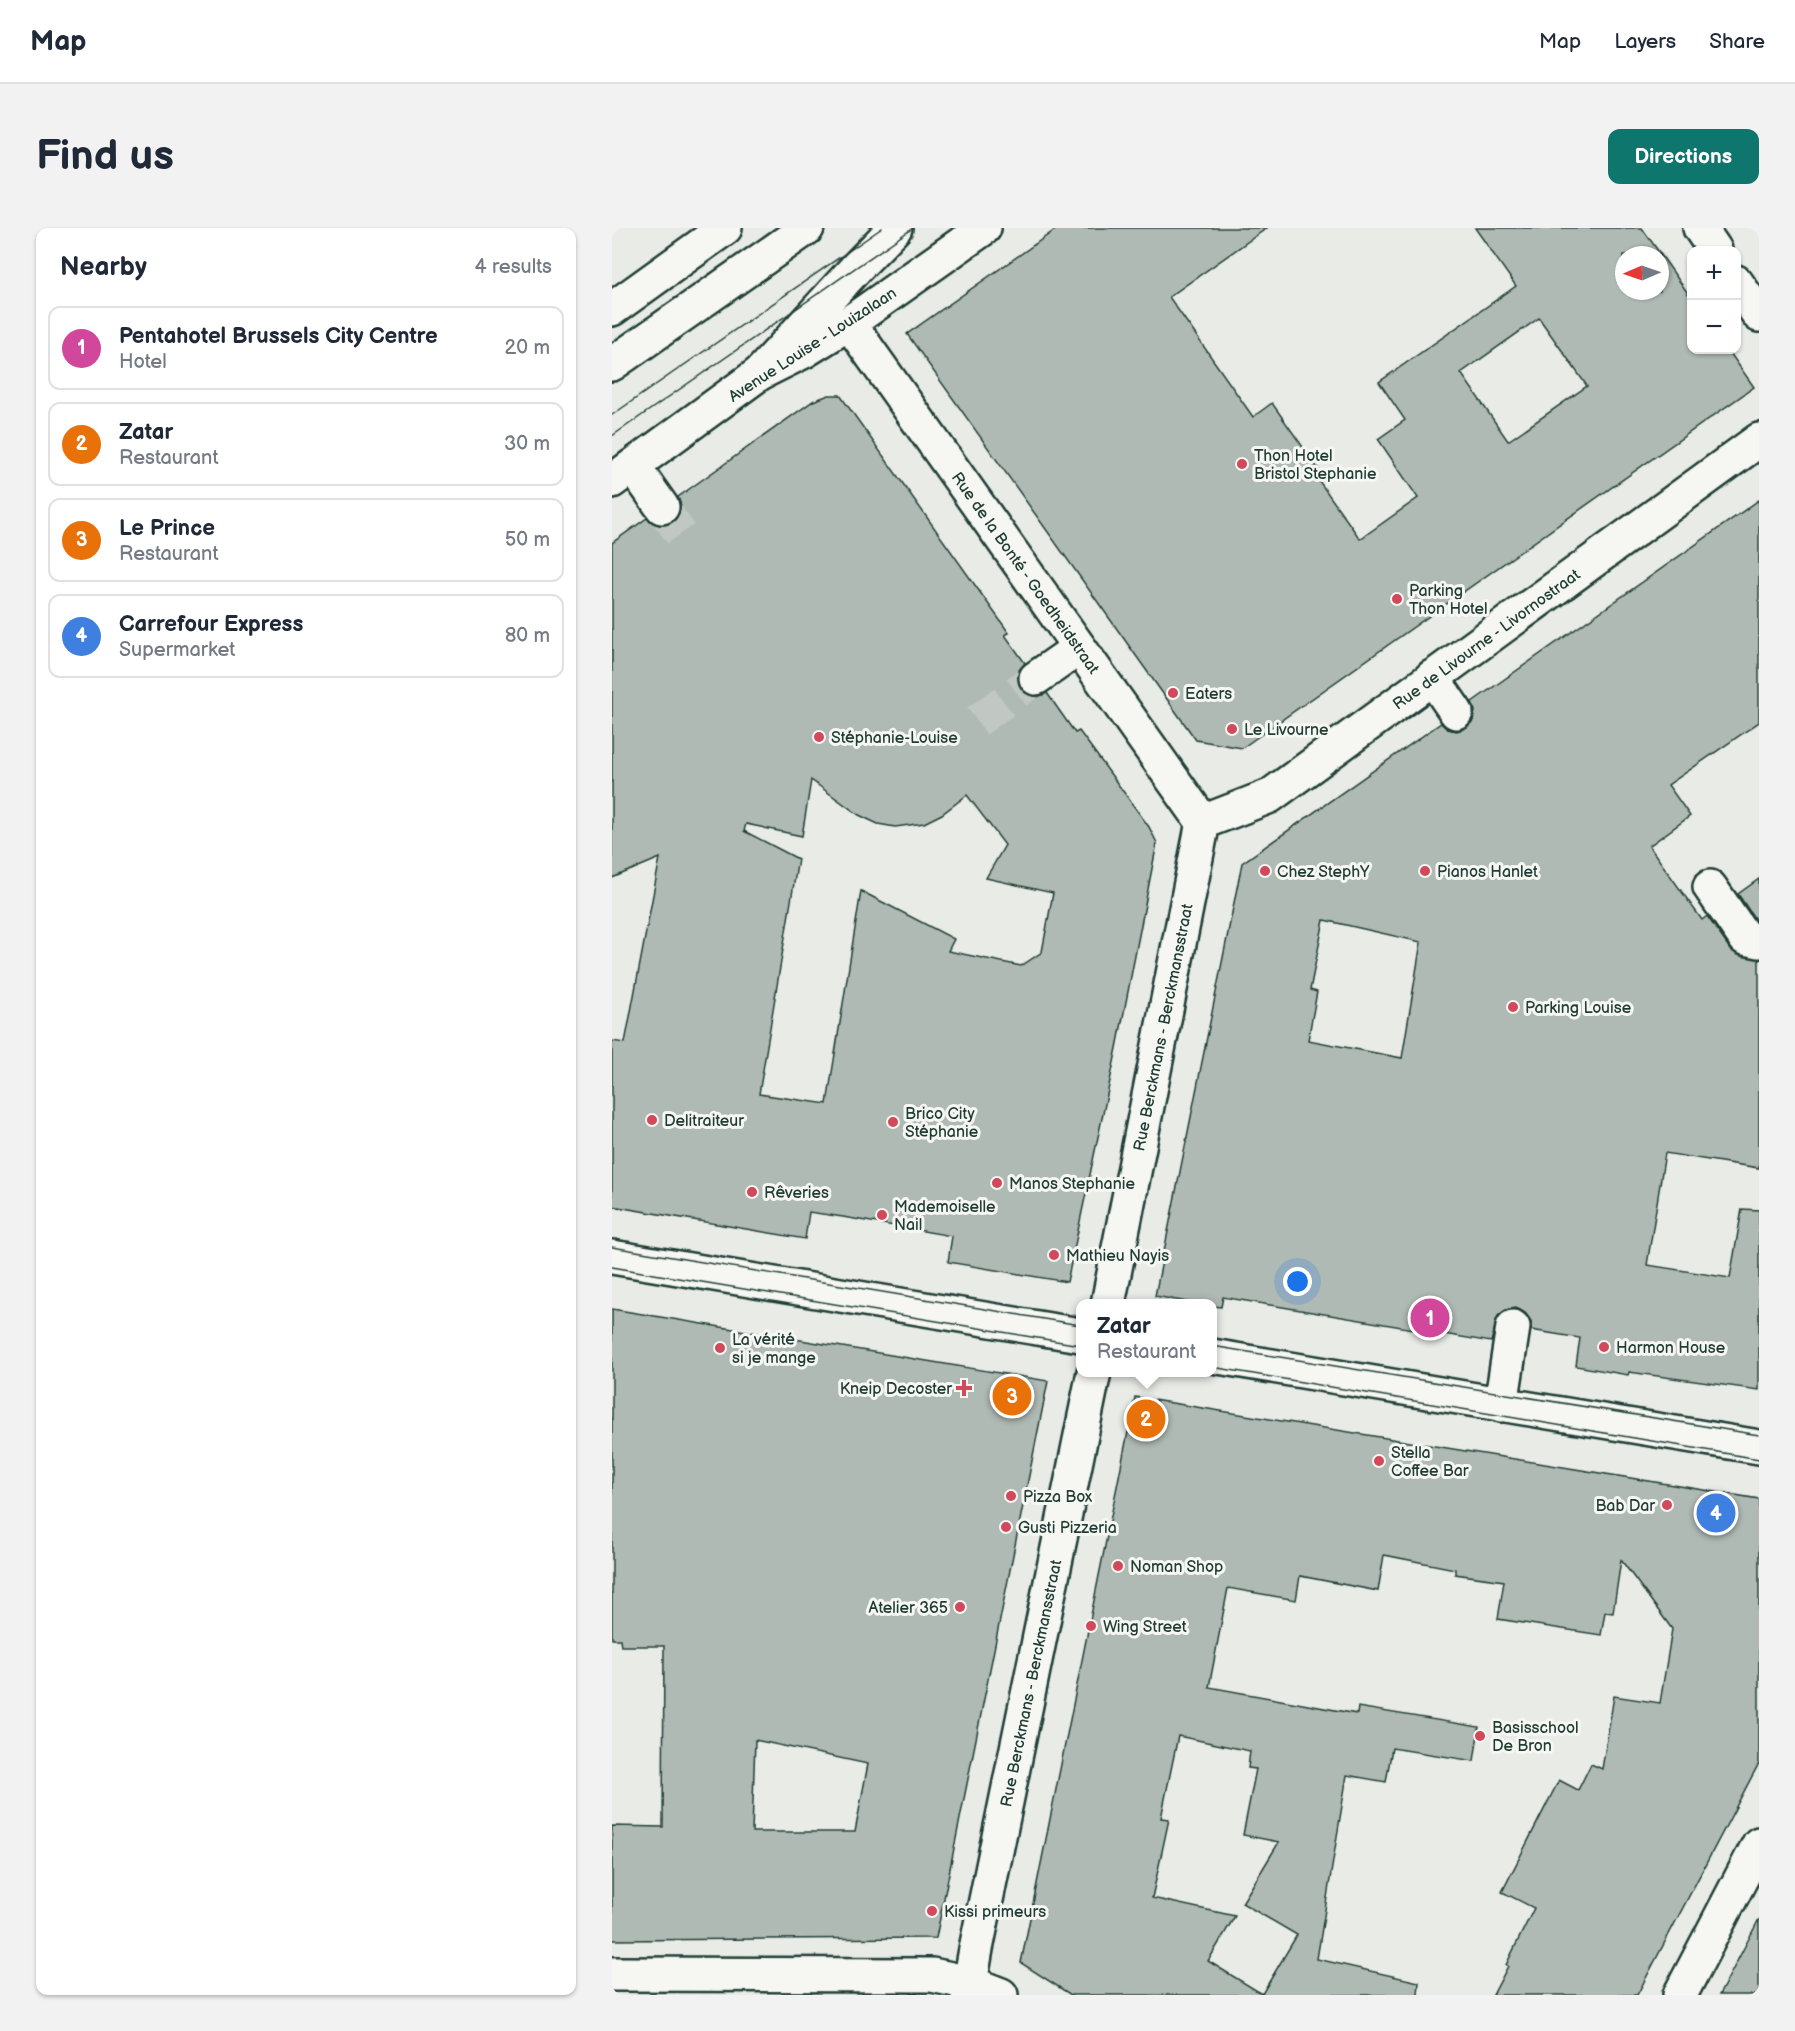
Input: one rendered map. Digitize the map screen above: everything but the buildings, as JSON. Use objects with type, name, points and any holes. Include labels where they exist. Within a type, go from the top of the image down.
[{"type":"main road","points":[[612,309],[725,228]]},
{"type":"main road","points":[[612,364],[807,228]]},
{"type":"main road","points":[[760,373],[895,228]]},
{"type":"main road","name":"Avenue Louise - Louizalaan","points":[[623,474],[760,373],[804,351],[849,322],[984,228]]},
{"type":"main road","points":[[1700,228],[1712,246]]},
{"type":"main road","points":[[1741,288],[1759,315]]},
{"type":"main road","name":"Rue de la Bonté - Goedheidstraat","points":[[849,322],[1203,822]]},
{"type":"main road","name":"Rue de Livourne - Livornostraat","points":[[1203,822],[1270,796],[1759,440]]},
{"type":"main road","points":[[623,474],[662,507]]},
{"type":"main road","points":[[1036,678],[1079,648]]},
{"type":"main road","points":[[1432,677],[1456,712]]},
{"type":"main road","name":"Rue Berckmans - Berckmansstraat","points":[[1109,1299],[1203,822]]},
{"type":"main road","points":[[1710,887],[1745,938],[1759,941]]},
{"type":"main road","points":[[612,1257],[1076,1334]]},
{"type":"main road","points":[[1501,1405],[1513,1327]]},
{"type":"main road","points":[[1217,1357],[1759,1447]]},
{"type":"main road","name":"Rue Berckmans - Berckmansstraat","points":[[969,1989],[1093,1377]]},
{"type":"main road","points":[[1680,1995],[1759,1844]]},
{"type":"main road","points":[[612,1974],[932,1975],[969,1989],[1001,1995]]},
{"type":"tunnel","points":[[662,507],[683,537]]},
{"type":"tunnel","points":[[977,721],[1036,678]]},
{"type":"tram line","points":[[612,415],[882,228]]},
{"type":"tram line","points":[[612,436],[913,228]]},
{"type":"tram line","points":[[612,1247],[1076,1324]]},
{"type":"tram line","points":[[612,1267],[1076,1344]]},
{"type":"tram line","points":[[1217,1347],[1759,1435]]},
{"type":"tram line","points":[[1217,1368],[1759,1459]]},
{"type":"place","name":"Thon Hotel Bristol Stephanie","points":[[1242,464]]},
{"type":"place","name":"Parking Thon Hotel","points":[[1397,599]]},
{"type":"place","name":"Eaters","points":[[1173,693]]},
{"type":"place","name":"Le Livourne","points":[[1232,729]]},
{"type":"place","name":"Stéphanie-Louise","points":[[819,737]]},
{"type":"place","name":"Chez StephY","points":[[1265,871]]},
{"type":"place","name":"Pianos Hanlet","points":[[1425,871]]},
{"type":"place","name":"Parking Louise","points":[[1513,1007]]},
{"type":"place","name":"Delitraiteur","points":[[652,1120]]},
{"type":"place","name":"Brico City Stéphanie","points":[[893,1122]]},
{"type":"place","name":"Manos Stephanie","points":[[997,1183]]},
{"type":"place","name":"Rêveries","points":[[752,1192]]},
{"type":"place","name":"Mademoiselle Nail","points":[[882,1215]]},
{"type":"place","name":"Mathieu Nayis","points":[[1054,1255]]},
{"type":"place","name":"Pentahotel Brussels City Centre","points":[[1430,1318]]},
{"type":"place","name":"Harmon House","points":[[1604,1347]]},
{"type":"place","name":"La vérité si je mange","points":[[720,1348]]},
{"type":"place","name":"Kneip Decoster","points":[[964,1388]]},
{"type":"place","name":"Le Prince","points":[[1012,1396]]},
{"type":"place","name":"Zatar","points":[[1146,1419]]},
{"type":"place","name":"Stella Coffee Bar","points":[[1379,1461]]},
{"type":"place","name":"Pizza Box","points":[[1011,1496]]},
{"type":"place","name":"Bab Dar","points":[[1667,1505]]},
{"type":"place","name":"Carrefour Express","points":[[1716,1513]]},
{"type":"place","name":"Gusti Pizzeria","points":[[1006,1527]]},
{"type":"place","name":"Noman Shop","points":[[1118,1566]]},
{"type":"place","name":"Atelier 365","points":[[960,1607]]},
{"type":"place","name":"Wing Street","points":[[1091,1626]]},
{"type":"place","name":"Basisschool De Bron","points":[[1480,1736]]},
{"type":"place","name":"Kissi primeurs","points":[[932,1911]]}]
